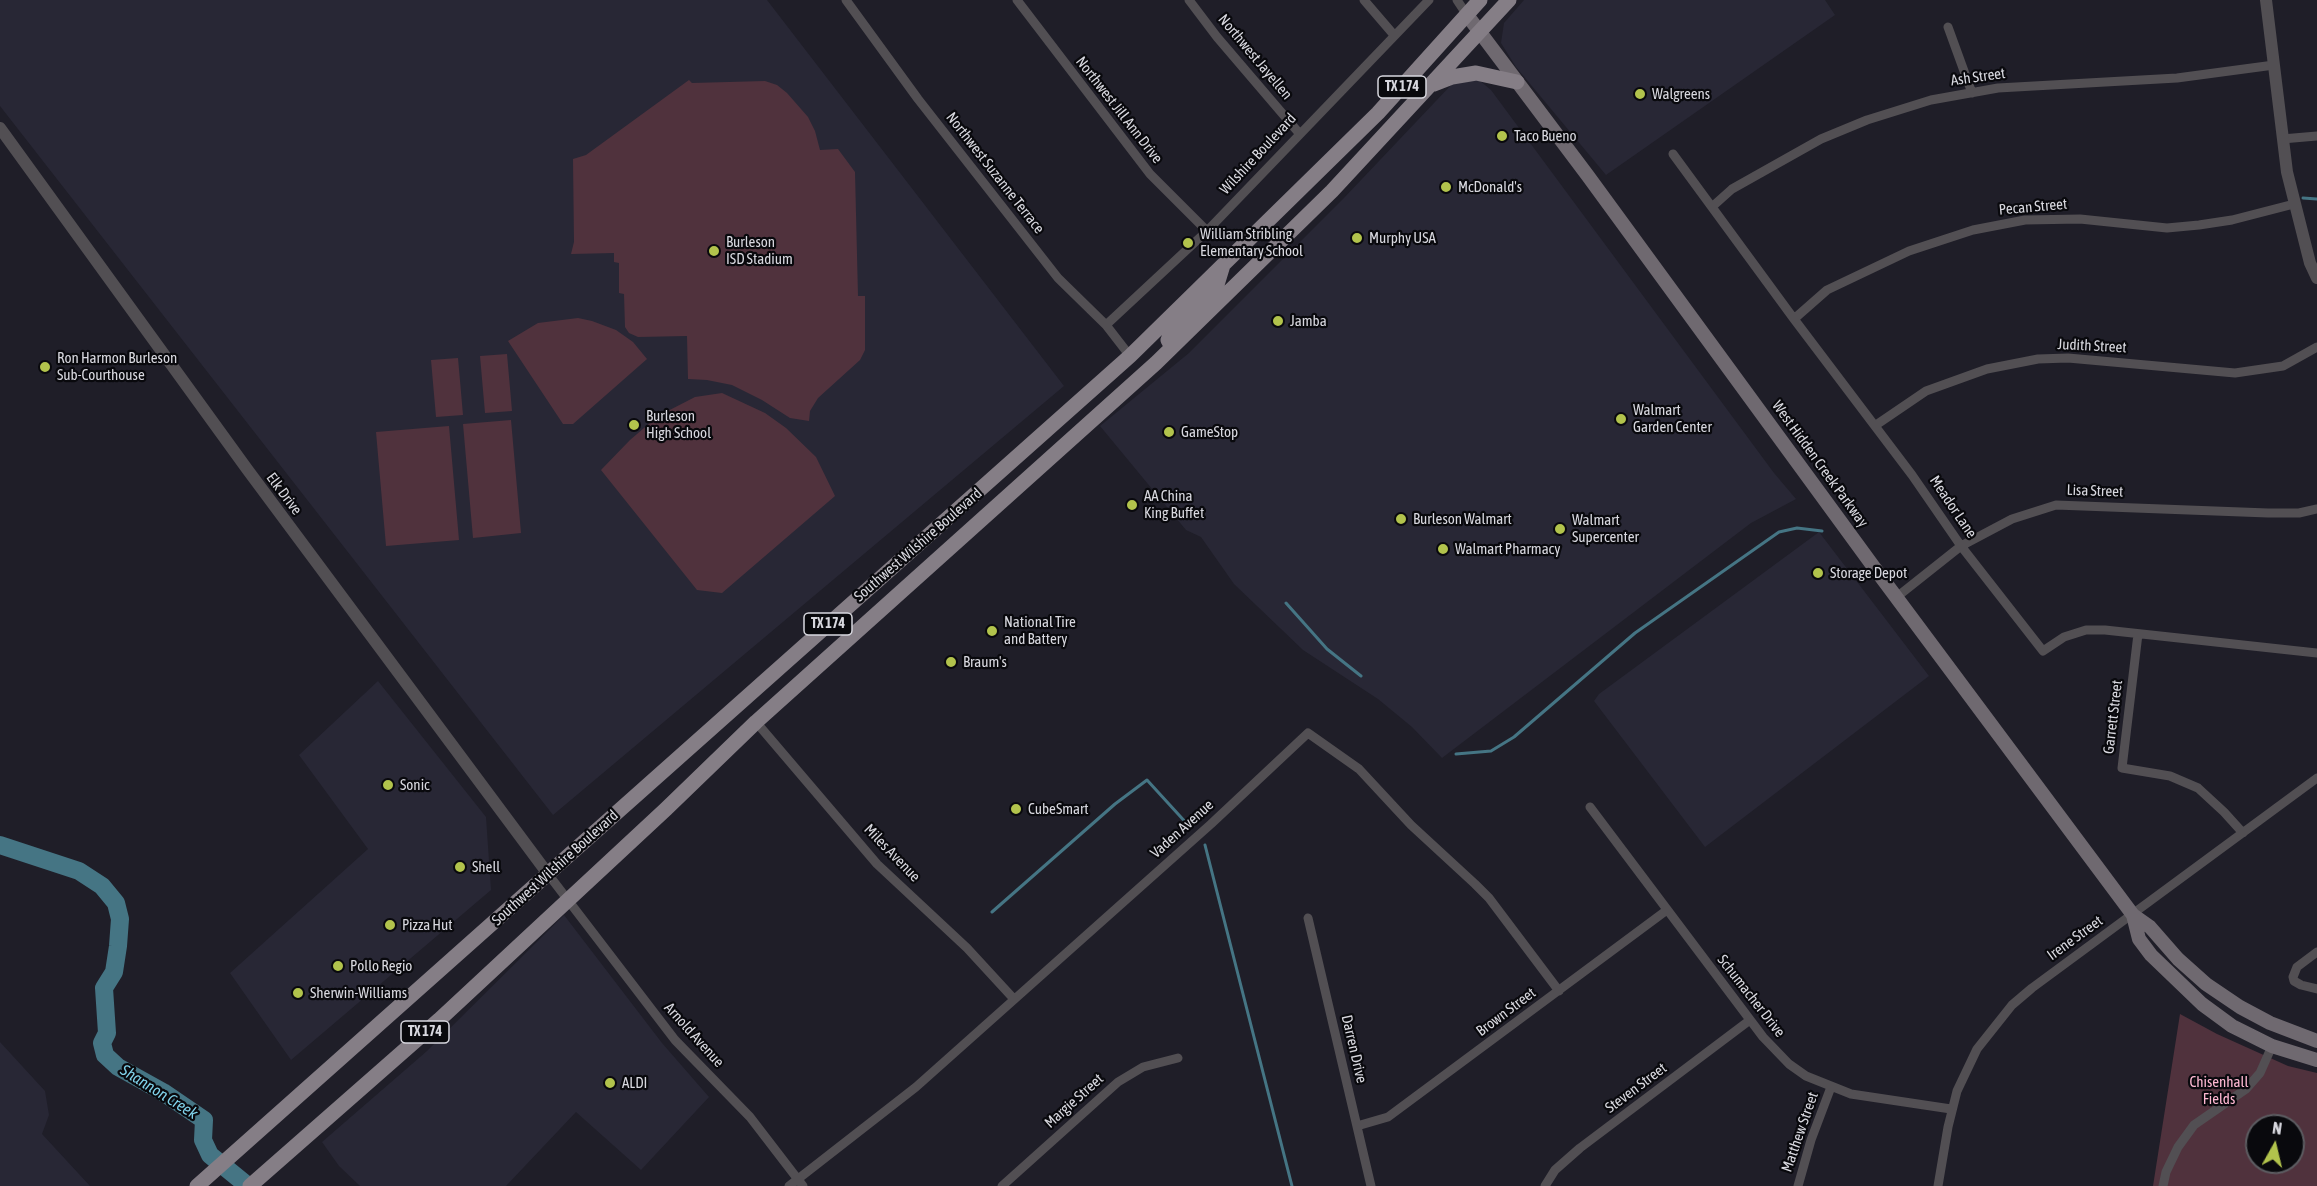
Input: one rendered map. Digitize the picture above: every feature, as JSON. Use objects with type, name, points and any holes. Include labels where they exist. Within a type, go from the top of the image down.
[{"type":"main road","name":"Southwest Wilshire Boulevard","points":[[197,1186],[1130,356],[1378,113],[1480,0]]},
{"type":"main road","name":"Southwest Wilshire Boulevard","points":[[250,1186],[439,1020],[756,722],[1172,347],[1332,191],[1509,0]]},
{"type":"main road","name":"West Hidden Creek Parkway","points":[[1467,15],[2133,915],[2150,927],[2178,959],[2214,990],[2270,1023],[2317,1041]]},
{"type":"main road","points":[[1432,85],[1452,77],[1476,73],[1517,82]]},
{"type":"main road","points":[[1172,347],[1168,340],[1172,331],[1216,288],[1222,265]]},
{"type":"main road","points":[[989,482],[1005,499]]},
{"type":"main road","name":"West Hidden Creek Parkway","points":[[2133,915],[2139,939],[2151,955],[2187,990],[2232,1026],[2272,1046],[2317,1060]]},
{"type":"street","name":"Northwest Suzanne Terrace","points":[[846,0],[918,99],[1058,278],[1106,325],[1130,356]]},
{"type":"street","name":"Northwest Jill Ann Drive","points":[[1017,0],[1150,174],[1207,231]]},
{"type":"street","name":"Northwest Jayellen","points":[[1189,0],[1217,37],[1299,133]]},
{"type":"street","points":[[1364,0],[1394,35]]},
{"type":"street","name":"Wilshire Boulevard","points":[[1106,325],[1207,231],[1429,0]]},
{"type":"street","points":[[1457,0],[1467,15]]},
{"type":"street","points":[[2266,0],[2282,139],[2294,204],[2310,263],[2317,278]]},
{"type":"street","points":[[1948,27],[1972,93]]},
{"type":"street","name":"Ash Street","points":[[1713,206],[1732,189],[1821,139],[1867,120],[1931,100],[1998,88],[2177,78],[2274,65]]},
{"type":"street","name":"Elk Drive","points":[[0,128],[253,478],[548,874]]},
{"type":"street","points":[[2282,139],[2317,136]]},
{"type":"street","name":"Meador Lane","points":[[1673,153],[1794,319],[1876,425],[1960,546],[2043,651],[2064,637],[2086,630],[2105,630],[2317,653]]},
{"type":"street","name":"Pecan Street","points":[[1794,319],[1827,290],[1909,251],[1973,230],[2025,220],[2080,219],[2168,228],[2232,220],[2294,204]]},
{"type":"street","name":"Judith Street","points":[[1876,425],[1926,391],[1987,369],[2038,359],[2068,358],[2235,373],[2283,366],[2317,347]]},
{"type":"street","name":"Lisa Street","points":[[1898,596],[1960,546],[2012,519],[2056,505],[2268,513],[2299,513],[2317,509]]},
{"type":"street","name":"Garrett Street","points":[[2139,634],[2122,768],[2170,776],[2198,788],[2243,833]]},
{"type":"street","name":"Miles Avenue","points":[[756,722],[877,864],[967,948],[1013,998]]},
{"type":"street","name":"Vaden Avenue","points":[[789,1186],[801,1183],[915,1087],[1210,824],[1308,733],[1359,769],[1411,825],[1489,898],[1559,991]]},
{"type":"street","name":"Irene Street","points":[[1938,1186],[1951,1110],[1964,1075],[1977,1049],[2012,1005],[2041,981],[2317,778]]},
{"type":"street","name":"Schumacher Drive","points":[[1590,807],[1750,1020],[1772,1048],[1789,1064],[1806,1076],[1851,1094],[1951,1110]]},
{"type":"street","name":"Arnold Avenue","points":[[548,874],[675,1040],[750,1117],[801,1183]]},
{"type":"street","name":"Brown Street","points":[[1357,1126],[1388,1117],[1667,910]]},
{"type":"street","name":"Darren Drive","points":[[1308,918],[1371,1186]]},
{"type":"street","points":[[2317,952],[2297,967],[2293,976],[2294,981],[2301,985],[2317,988]]},
{"type":"street","name":"Steven Street","points":[[1545,1186],[1555,1170],[1580,1148],[1750,1020]]},
{"type":"street","points":[[2163,1186],[2166,1172],[2194,1125],[2246,1089],[2260,1073],[2272,1046]]},
{"type":"street","name":"Margie Street","points":[[1002,1186],[1118,1082],[1143,1067],[1178,1058]]},
{"type":"street","name":"Matthew Street","points":[[1798,1186],[1811,1140],[1831,1087]]},
{"type":"shaded area","name":"Burleson High School","points":[[0,0],[767,0],[1064,386],[553,815],[0,106]]},
{"type":"shaded area","points":[[1524,0],[1825,0],[1835,15],[1606,175],[1516,67],[1501,43],[1504,23]]},
{"type":"shaded area","points":[[1464,79],[1479,80],[1491,90],[1774,473],[1796,499],[1751,523],[1442,758],[1412,727],[1378,699],[1303,650],[1234,584],[1201,537],[1186,530],[1100,426],[1189,353],[1343,199],[1453,83]]},
{"type":"shaded area","points":[[1819,532],[1929,676],[1705,847],[1594,701],[1599,694]]},
{"type":"shaded area","points":[[378,681],[486,817],[491,890],[291,1060],[230,973],[368,849],[299,755]]},
{"type":"shaded area","points":[[564,915],[662,1043],[709,1097],[641,1170],[576,1112],[506,1186],[360,1186],[339,1166],[322,1142],[427,1051]]},
{"type":"shaded area","points":[[0,1042],[45,1091],[49,1115],[42,1134],[90,1186],[0,1186]]},
{"type":"green space","name":"Burleson ISD Stadium","points":[[689,80],[692,83],[765,81],[777,85],[808,117],[820,150],[838,149],[855,172],[858,296],[865,296],[865,350],[860,360],[818,398],[810,411],[809,421],[790,418],[732,385],[688,379],[687,336],[638,337],[629,333],[625,327],[624,294],[619,293],[619,263],[614,262],[614,253],[571,254],[574,242],[573,159],[586,155]]},
{"type":"green space","points":[[578,318],[616,330],[633,342],[647,359],[573,424],[563,424],[508,341],[538,323]]},
{"type":"green space","points":[[507,354],[512,411],[485,413],[480,356]]},
{"type":"green space","points":[[458,358],[463,415],[436,417],[431,360]]},
{"type":"green space","points":[[722,393],[765,413],[786,428],[816,457],[835,496],[722,593],[697,590],[601,470],[630,440],[658,416],[695,397]]},
{"type":"green space","points":[[511,420],[521,533],[473,538],[463,424]]},
{"type":"green space","points":[[449,426],[459,540],[386,546],[376,432]]},
{"type":"green space","name":"Chisenhall Fields","points":[[2180,1014],[2217,1034],[2288,1066],[2317,1073],[2317,1186],[2153,1186]]},
{"type":"waterway","points":[[2303,198],[2317,199]]},
{"type":"waterway","points":[[1456,754],[1491,751],[1514,737],[1635,633],[1779,532],[1797,528],[1822,531]]},
{"type":"waterway","points":[[1286,603],[1327,649],[1361,676]]},
{"type":"waterway","points":[[992,912],[1115,804],[1147,780],[1189,826]]},
{"type":"waterway","name":"Shannon Creek","points":[[0,845],[79,871],[102,886],[116,903],[120,919],[118,946],[114,972],[104,988],[107,1033],[102,1043],[105,1055],[118,1067],[163,1092],[204,1120],[203,1140],[210,1155],[248,1186]]},
{"type":"waterway","points":[[1205,845],[1292,1186]]},
{"type":"place","name":"Walgreens","points":[[1640,94]]},
{"type":"place","name":"Taco Bueno","points":[[1502,136]]},
{"type":"place","name":"McDonald's","points":[[1446,187]]},
{"type":"place","name":"Murphy USA","points":[[1357,238]]},
{"type":"place","name":"William Stribling Elementary School","points":[[1188,243]]},
{"type":"place","name":"Burleson ISD Stadium","points":[[714,251]]},
{"type":"place","name":"Jamba","points":[[1278,321]]},
{"type":"place","name":"Ron Harmon Burleson Sub-Courthouse","points":[[45,367]]},
{"type":"place","name":"Walmart Garden Center","points":[[1621,419]]},
{"type":"place","name":"Burleson High School","points":[[634,425]]},
{"type":"place","name":"GameStop","points":[[1169,432]]},
{"type":"place","name":"AA China King Buffet","points":[[1132,505]]},
{"type":"place","name":"Burleson Walmart","points":[[1401,519]]},
{"type":"place","name":"Walmart Supercenter","points":[[1560,529]]},
{"type":"place","name":"Walmart Pharmacy","points":[[1443,549]]},
{"type":"place","name":"Storage Depot","points":[[1818,573]]},
{"type":"place","name":"National Tire and Battery","points":[[992,631]]},
{"type":"place","name":"Braum's","points":[[951,662]]},
{"type":"place","name":"Sonic","points":[[388,785]]},
{"type":"place","name":"CubeSmart","points":[[1016,809]]},
{"type":"place","name":"Shell","points":[[460,867]]},
{"type":"place","name":"Pizza Hut","points":[[390,925]]},
{"type":"place","name":"Pollo Regio","points":[[338,966]]},
{"type":"place","name":"Sherwin-Williams","points":[[298,993]]},
{"type":"place","name":"ALDI","points":[[610,1083]]}]
